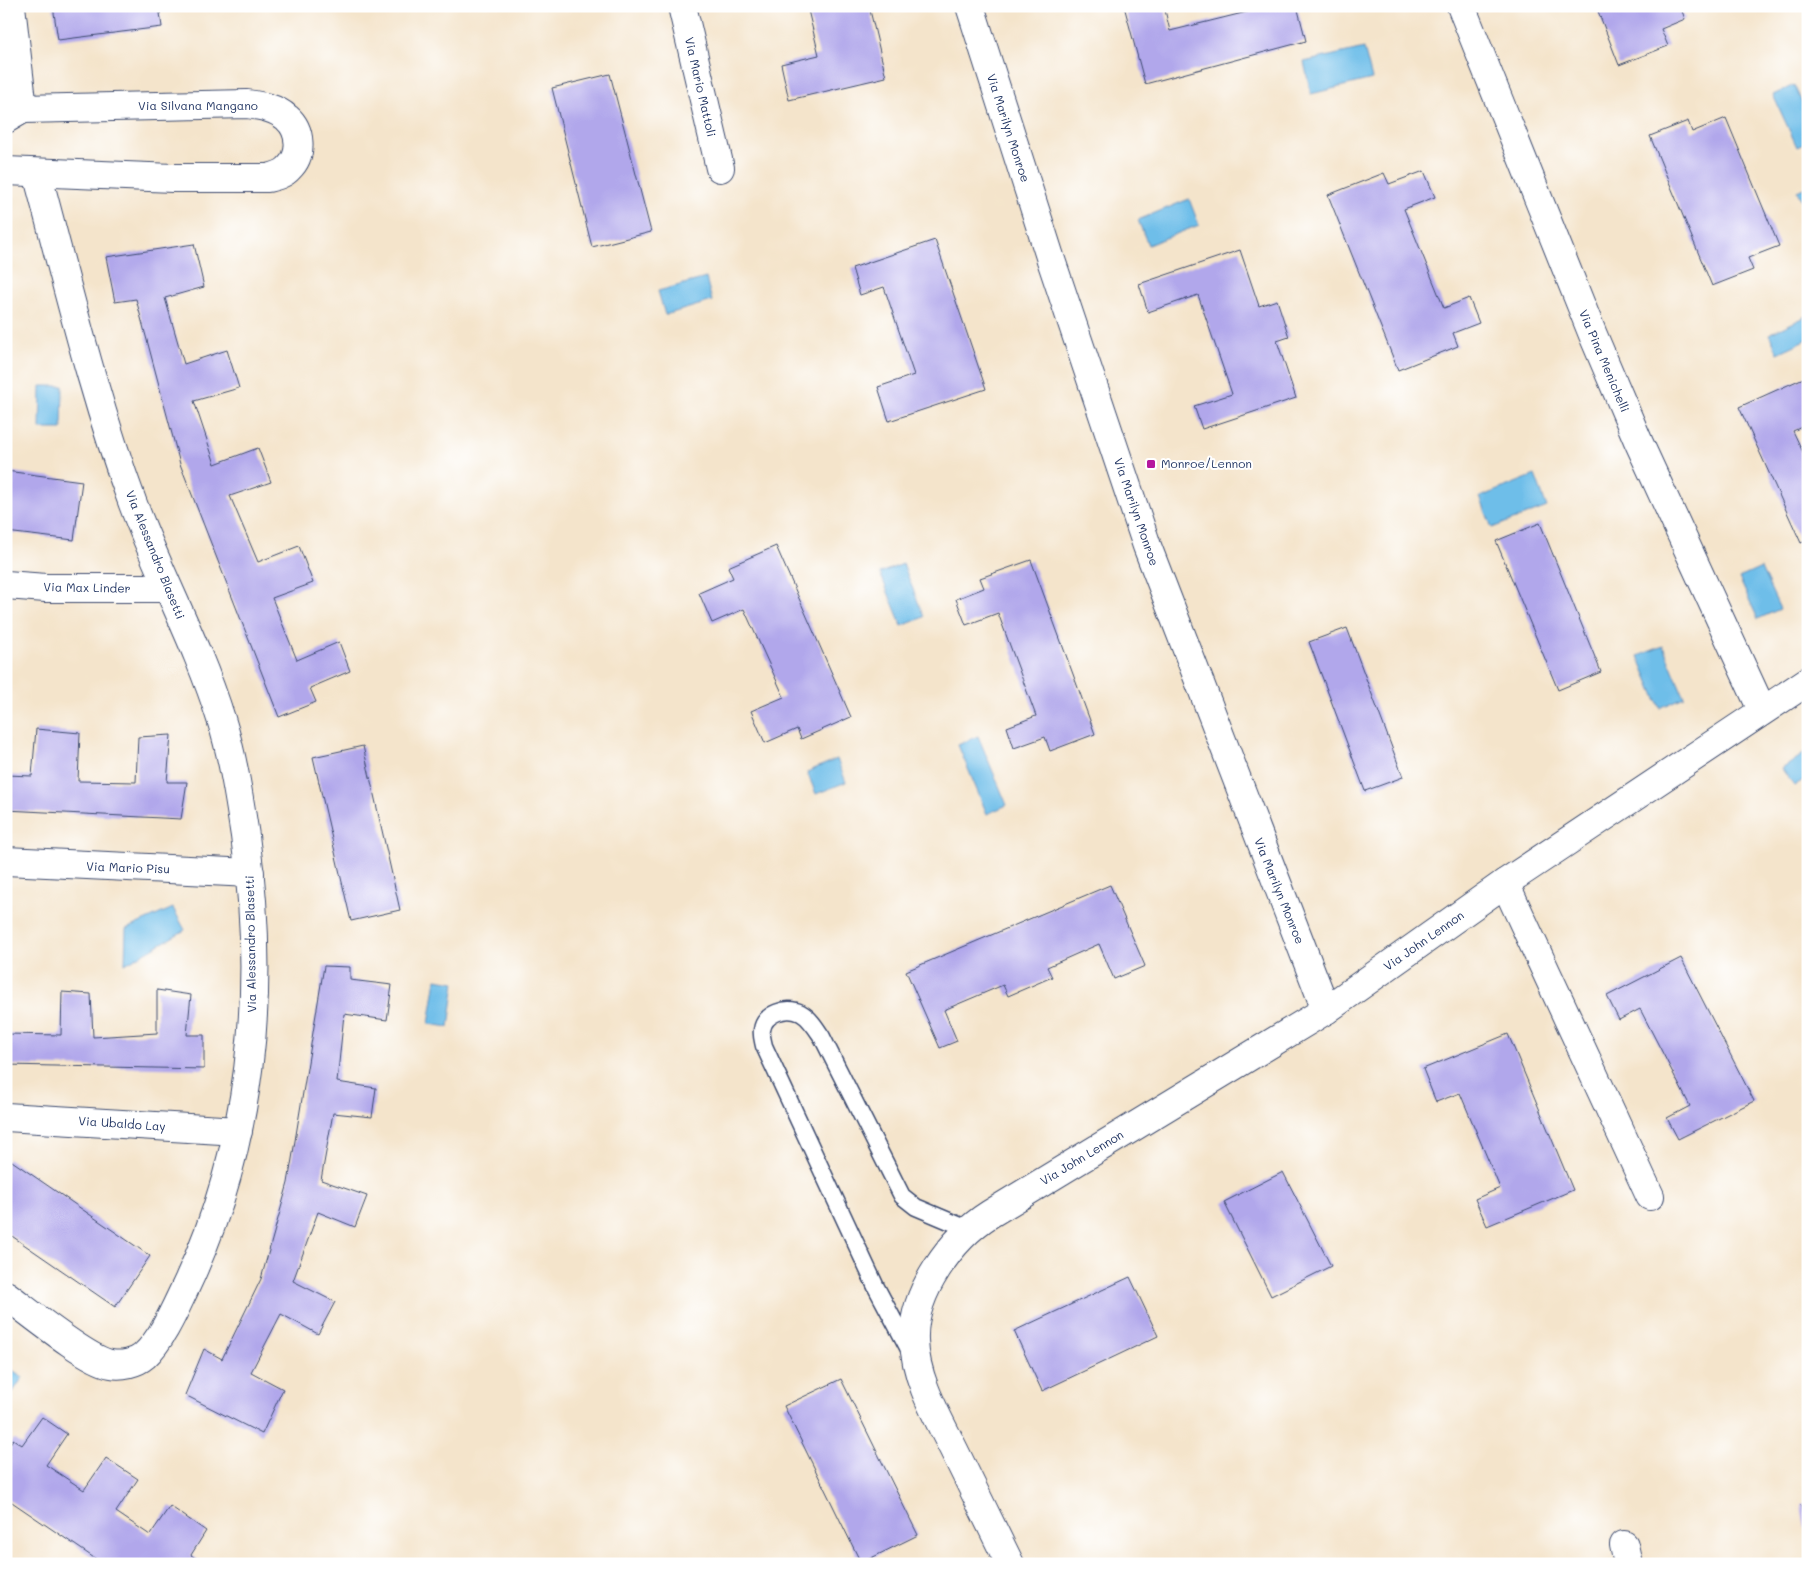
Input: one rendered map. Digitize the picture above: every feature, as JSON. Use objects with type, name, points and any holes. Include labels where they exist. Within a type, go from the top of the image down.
[{"type":"street","points":[[11,6],[15,114]]},
{"type":"street","name":"Via Mario Mattoli","points":[[682,6],[720,168]]},
{"type":"street","name":"Via Marilyn Monroe","points":[[970,6],[1050,260],[1147,546],[1326,1010]]},
{"type":"street","name":"Via Pina Menichelli","points":[[1461,6],[1593,335],[1639,443],[1762,710]]},
{"type":"street","name":"Via Silvana Mangano","points":[[6,171],[173,178],[268,178],[280,174],[290,167],[297,154],[299,140],[297,132],[288,119],[274,110],[256,105],[15,114]]},
{"type":"street","name":"Via Alessandro Blasetti","points":[[6,1294],[58,1333],[103,1362],[121,1365],[137,1360],[157,1339],[198,1259],[219,1207],[238,1131],[248,1076],[253,1017],[250,873],[237,788],[221,718],[133,504],[105,420],[37,173]]},
{"type":"street","name":"Via Max Linder","points":[[6,585],[46,588],[167,588]]},
{"type":"street","name":"Via John Lennon","points":[[1010,1564],[937,1414],[917,1367],[914,1339],[918,1310],[930,1282],[954,1244],[968,1229],[990,1214],[1326,1010],[1505,883],[1808,681]]},
{"type":"street","name":"Via Mario Pisu","points":[[6,861],[250,873]]},
{"type":"street","points":[[1505,883],[1650,1196]]},
{"type":"street","name":"Via Ubaldo Lay","points":[[6,1117],[238,1131]]},
{"type":"lane","points":[[917,1367],[876,1287],[764,1046],[762,1030],[766,1020],[778,1012],[790,1010],[802,1014],[812,1022],[822,1037],[902,1196],[916,1207],[968,1229]]},
{"type":"water","points":[[1364,48],[1372,79],[1311,94],[1304,62]]},
{"type":"water","points":[[1794,85],[1808,116],[1808,142],[1797,147],[1773,95]]},
{"type":"water","points":[[1808,186],[1808,213],[1797,191]]},
{"type":"water","points":[[1189,199],[1199,225],[1148,245],[1138,220]]},
{"type":"water","points":[[706,278],[712,301],[665,315],[658,291]]},
{"type":"water","points":[[1807,316],[1808,339],[1778,353],[1769,334]]},
{"type":"water","points":[[41,386],[63,386],[62,429],[40,429]]},
{"type":"water","points":[[1535,475],[1547,507],[1492,528],[1480,497]]},
{"type":"water","points":[[903,564],[924,617],[902,626],[880,573]]},
{"type":"water","points":[[1761,568],[1780,609],[1758,619],[1739,578]]},
{"type":"water","points":[[1663,646],[1684,697],[1660,708],[1638,656]]},
{"type":"water","points":[[978,736],[1007,805],[987,814],[958,745]]},
{"type":"water","points":[[1808,751],[1808,777],[1794,786],[1782,769]]},
{"type":"water","points":[[837,759],[846,782],[816,794],[807,772]]},
{"type":"water","points":[[173,908],[185,930],[125,964],[126,929]]},
{"type":"water","points":[[436,979],[455,982],[449,1027],[429,1024]]},
{"type":"water","points":[[6,1366],[23,1377],[6,1402]]},
{"type":"building","points":[[53,6],[159,6],[162,27],[58,40]]},
{"type":"building","points":[[807,6],[869,6],[886,77],[789,100],[781,64],[819,55]]},
{"type":"building","points":[[1124,6],[1164,6],[1170,31],[1263,8],[1263,6],[1297,6],[1306,41],[1145,84]]},
{"type":"building","points":[[1596,6],[1680,6],[1685,19],[1661,29],[1668,46],[1619,65]]},
{"type":"building","points":[[610,74],[651,232],[592,247],[552,88]]},
{"type":"building","points":[[1726,118],[1779,246],[1748,258],[1753,270],[1712,286],[1650,136],[1688,121],[1692,132]]},
{"type":"building","points":[[1424,171],[1435,197],[1404,209],[1444,308],[1469,298],[1479,323],[1453,333],[1458,346],[1398,370],[1328,195],[1384,173],[1389,184]]},
{"type":"building","points":[[935,240],[986,389],[889,421],[878,387],[914,375],[884,287],[860,295],[852,268]]},
{"type":"building","points":[[194,244],[204,287],[165,298],[184,364],[227,350],[239,388],[194,401],[215,464],[258,448],[271,482],[230,496],[258,562],[299,546],[313,583],[272,598],[297,660],[339,642],[350,671],[310,688],[316,702],[279,717],[180,464],[136,299],[115,302],[106,257]]},
{"type":"building","points":[[1240,250],[1259,306],[1277,300],[1289,337],[1277,341],[1296,398],[1202,429],[1194,406],[1232,394],[1198,295],[1148,312],[1139,284]]},
{"type":"building","points":[[1808,376],[1808,424],[1793,431],[1808,463],[1808,540],[1801,543],[1739,407]]},
{"type":"building","points":[[6,471],[82,481],[74,540],[6,532]]},
{"type":"building","points":[[1540,523],[1601,672],[1558,690],[1496,541]]},
{"type":"building","points":[[776,546],[851,717],[801,739],[797,729],[765,743],[751,711],[784,697],[744,609],[712,623],[699,593],[733,578],[728,567]]},
{"type":"building","points":[[1031,560],[1095,734],[1050,751],[1045,737],[1014,748],[1007,727],[1036,716],[998,613],[966,625],[956,599],[984,588],[980,578]]},
{"type":"building","points":[[1347,628],[1403,777],[1365,791],[1309,642]]},
{"type":"building","points":[[36,729],[80,733],[78,781],[136,782],[138,737],[171,735],[167,782],[187,782],[181,819],[6,810],[6,775],[32,776]]},
{"type":"building","points":[[363,746],[400,910],[351,921],[313,757]]},
{"type":"building","points":[[1110,885],[1145,966],[1114,979],[1099,944],[1047,967],[1052,977],[1008,996],[1003,985],[944,1010],[957,1041],[940,1048],[906,971]]},
{"type":"building","points":[[1681,958],[1754,1101],[1678,1139],[1667,1118],[1690,1106],[1640,1009],[1619,1020],[1607,996]]},
{"type":"building","points":[[324,966],[350,967],[350,980],[392,985],[387,1020],[344,1014],[337,1082],[376,1088],[372,1117],[333,1113],[321,1180],[367,1196],[355,1227],[318,1212],[293,1281],[335,1302],[318,1334],[281,1314],[251,1372],[283,1389],[262,1434],[185,1395],[204,1349],[222,1359],[261,1279],[288,1183]]},
{"type":"building","points":[[157,990],[191,995],[187,1035],[204,1035],[204,1069],[6,1065],[6,1034],[61,1035],[62,992],[91,994],[93,1037],[157,1033]]},
{"type":"building","points":[[1508,1034],[1573,1190],[1487,1226],[1475,1199],[1500,1188],[1460,1093],[1436,1102],[1423,1069]]},
{"type":"building","points":[[9,1159],[150,1256],[115,1307],[6,1232],[6,1163]]},
{"type":"building","points":[[1283,1172],[1331,1266],[1271,1296],[1224,1202]]},
{"type":"building","points":[[1130,1277],[1158,1336],[1042,1391],[1014,1331]]},
{"type":"building","points":[[841,1379],[918,1535],[861,1563],[784,1406]]},
{"type":"building","points":[[42,1417],[67,1434],[46,1465],[84,1490],[106,1458],[138,1479],[116,1512],[150,1535],[170,1506],[206,1531],[191,1555],[204,1564],[103,1564],[6,1498],[6,1450],[13,1439],[22,1445]]},
{"type":"building","points":[[1808,1504],[1808,1533],[1806,1534],[1801,1505]]},
{"type":"place","name":"Monroe/Lennon","points":[[1151,464]]}]
